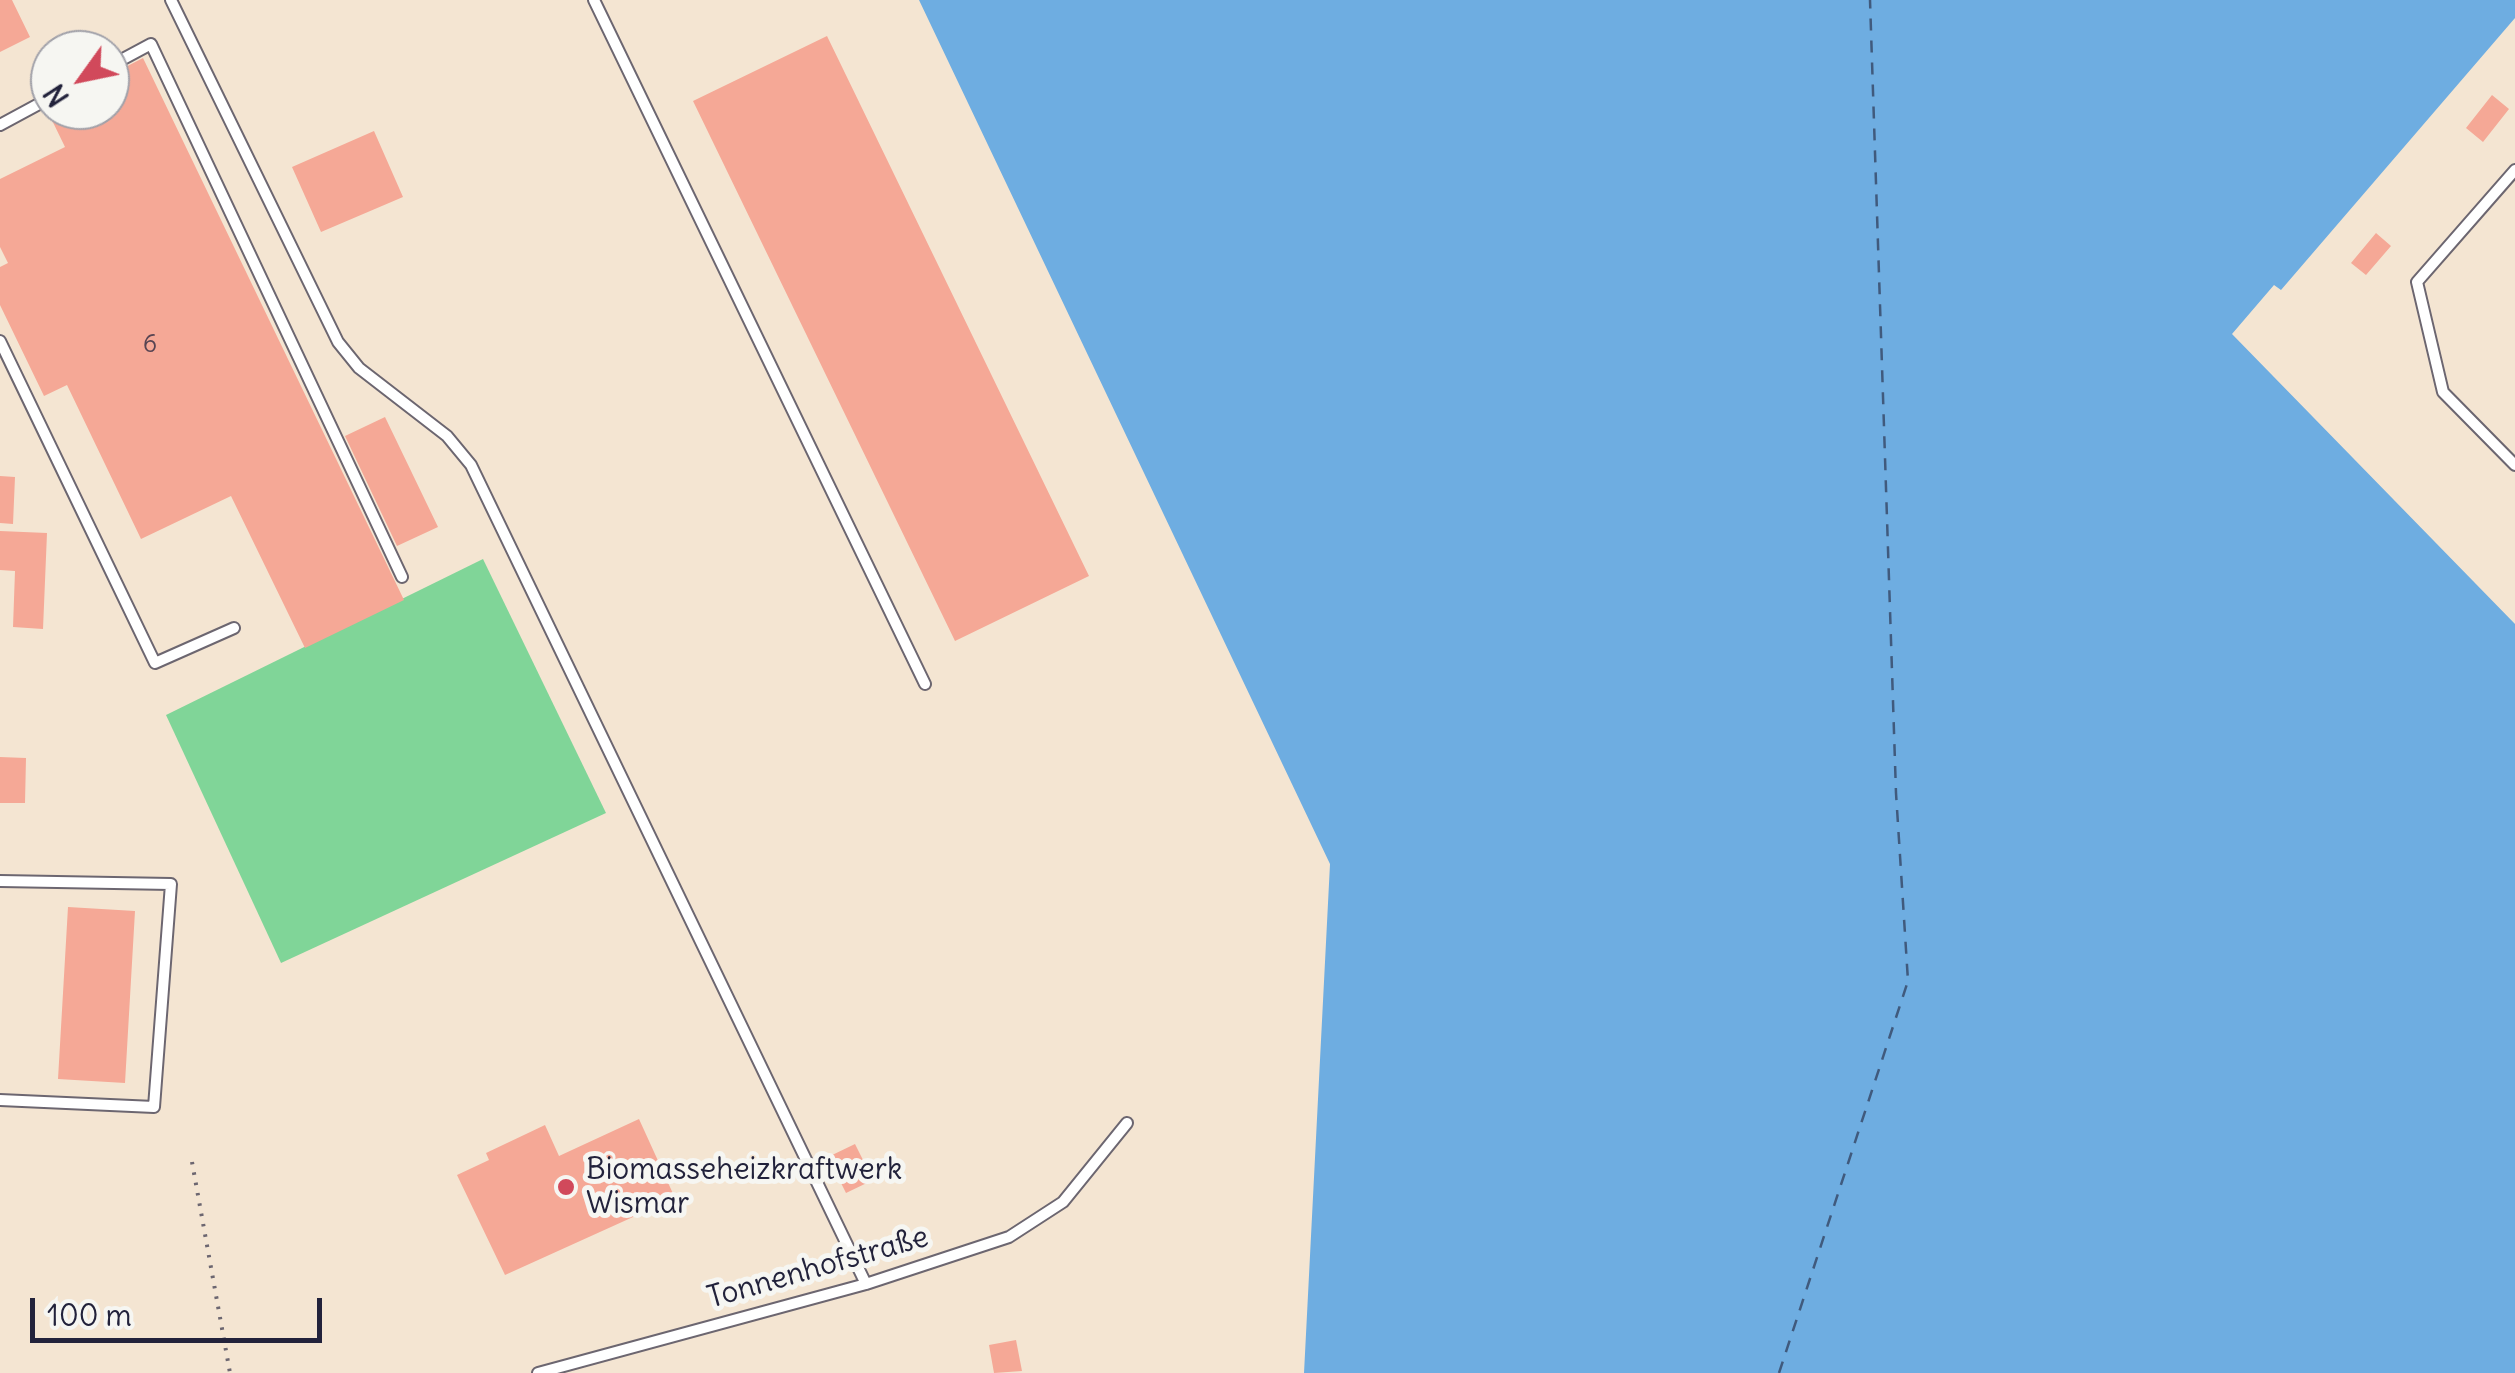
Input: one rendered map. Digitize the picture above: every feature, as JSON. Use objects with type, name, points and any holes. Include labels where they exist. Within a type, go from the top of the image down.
[{"type":"lane","points":[[172,0],[338,342],[359,368],[447,436],[471,465],[866,1284]]},
{"type":"lane","points":[[594,0],[925,684]]},
{"type":"lane","points":[[130,55],[151,44],[402,577]]},
{"type":"lane","points":[[0,125],[30,109]]},
{"type":"lane","points":[[2515,170],[2416,282],[2443,392],[2515,466]]},
{"type":"lane","points":[[0,341],[155,663],[234,628]]},
{"type":"lane","points":[[0,881],[171,884],[154,1106],[0,1100]]},
{"type":"lane","name":"Tonnenhofstraße","points":[[538,1373],[866,1284],[1008,1236],[1063,1202],[1126,1123]]},
{"type":"path","points":[[192,1162],[230,1373]]},
{"type":"green space","points":[[483,559],[606,813],[281,963],[166,715]]},
{"type":"water","points":[[919,0],[2515,0],[2515,18],[2281,290],[2274,285],[2232,334],[2515,624],[2515,1373],[1304,1373],[1330,864]]},
{"type":"building","points":[[0,0],[12,0],[30,37],[0,52]]},
{"type":"building","points":[[827,36],[1089,576],[955,641],[693,101]]},
{"type":"building","points":[[143,58],[404,600],[305,648],[231,496],[141,539],[67,385],[44,396],[0,305],[0,267],[8,263],[0,247],[0,179],[65,147],[57,130],[130,130],[130,65]]},
{"type":"building","points":[[2492,95],[2509,109],[2483,142],[2466,128]]},
{"type":"building","points":[[374,131],[403,197],[321,232],[292,167]]},
{"type":"building","points":[[2376,233],[2391,246],[2366,275],[2351,263]]},
{"type":"building","points":[[385,417],[438,527],[397,546],[345,436]]},
{"type":"building","points":[[0,476],[15,477],[13,524],[0,523]]},
{"type":"building","points":[[0,531],[47,533],[43,629],[13,627],[15,571],[0,570]]},
{"type":"building","points":[[0,757],[26,758],[25,803],[0,803]]},
{"type":"building","points":[[68,907],[135,911],[125,1083],[58,1079]]},
{"type":"building","name":"Biomasseheizkraftwerk Wismar","points":[[639,1119],[675,1198],[505,1275],[457,1175],[489,1160],[486,1153],[545,1125],[559,1156]]},
{"type":"building","points":[[855,1144],[873,1180],[846,1193],[828,1157]]},
{"type":"building","points":[[1016,1340],[1022,1371],[994,1373],[989,1345]]},
{"type":"ferry route","points":[[1779,1373],[1908,981],[1896,793],[1870,0]]},
{"type":"place","name":"Biomasseheizkraftwerk Wismar","points":[[566,1187]]}]
